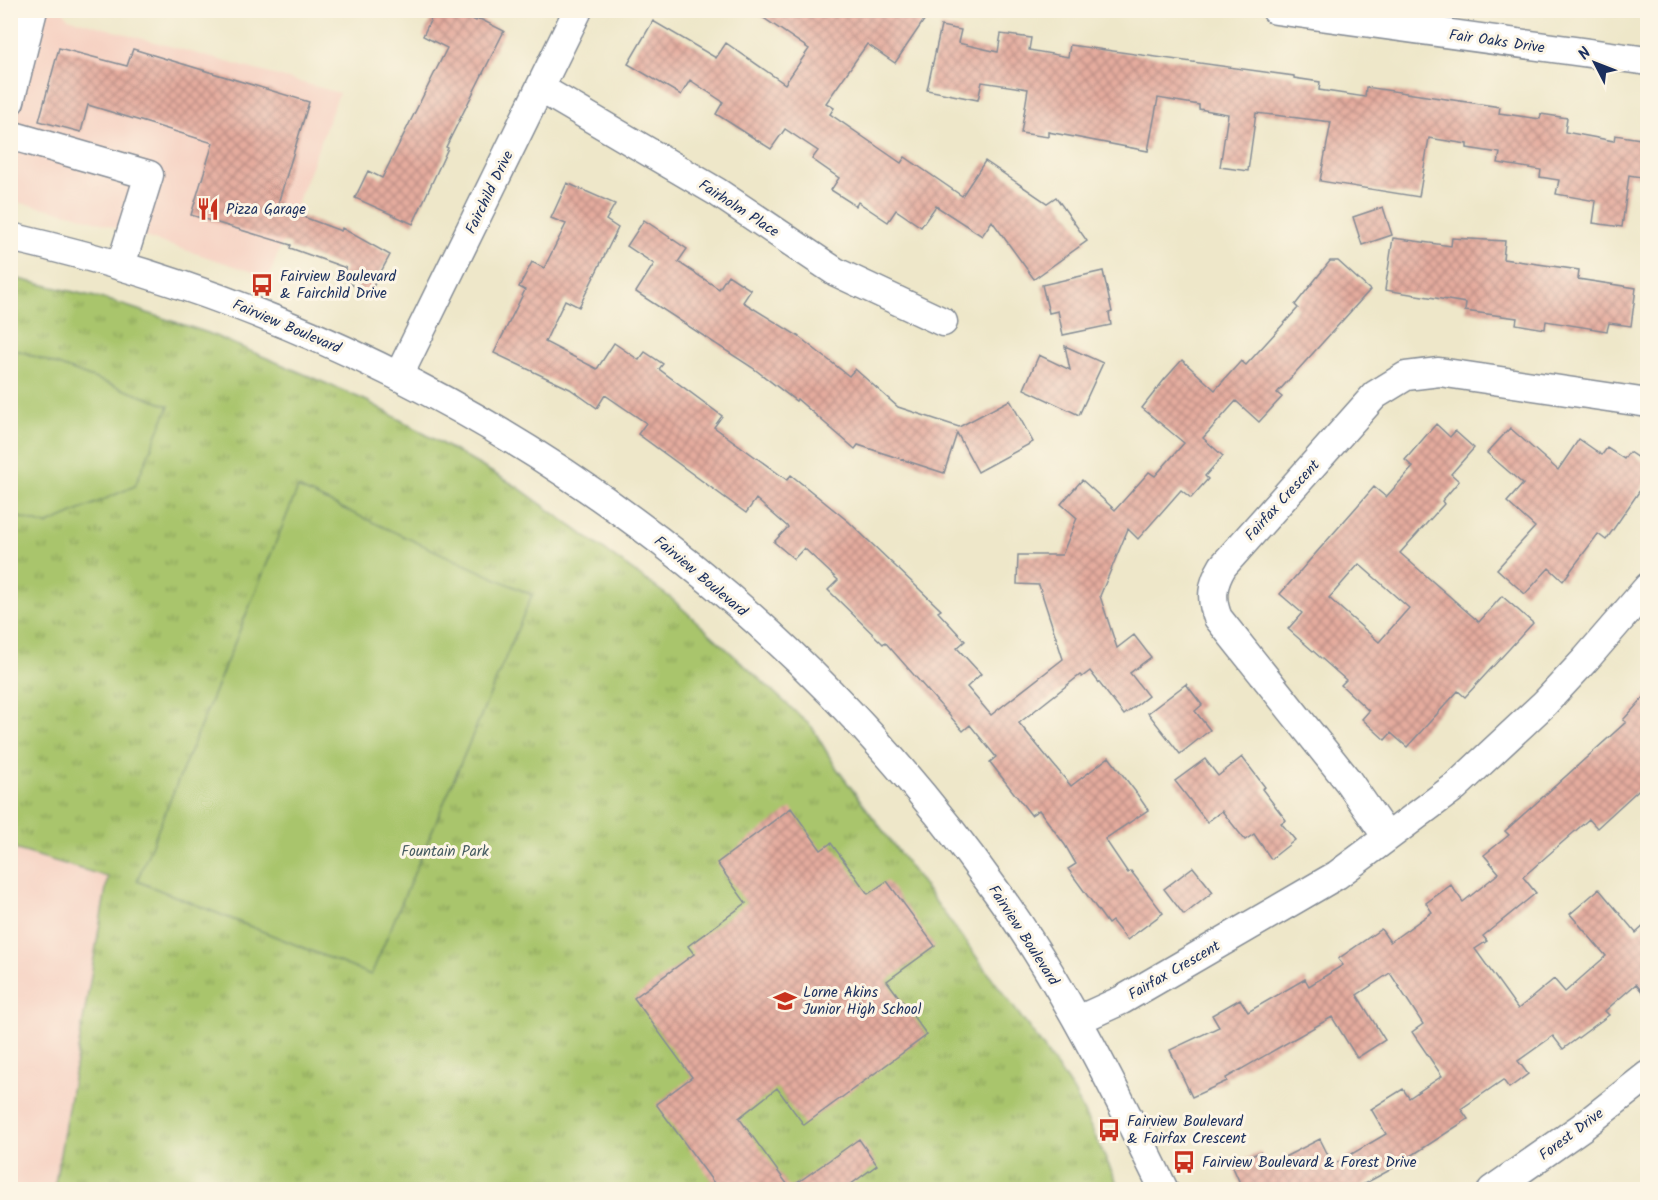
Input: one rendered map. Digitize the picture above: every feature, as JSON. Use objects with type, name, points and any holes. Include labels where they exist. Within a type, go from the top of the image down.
[{"type":"street","points":[[10,101],[33,10]]},
{"type":"street","name":"Fairchild Drive","points":[[399,375],[578,10]]},
{"type":"street","name":"Fair Oaks Drive","points":[[1276,10],[1647,61]]},
{"type":"street","name":"Fairholm Place","points":[[540,88],[717,192],[836,272],[943,322]]},
{"type":"street","points":[[10,135],[149,175],[121,265]]},
{"type":"street","name":"Fairview Boulevard","points":[[10,237],[121,265],[249,309],[399,375],[520,443],[592,490],[711,581],[834,696],[937,812],[998,893],[1078,1020],[1164,1190]]},
{"type":"street","name":"Fairfax Crescent","points":[[1387,837],[1348,781],[1223,627],[1214,608],[1212,597],[1217,576],[1375,395],[1406,376],[1439,372],[1647,403]]},
{"type":"street","name":"Fairfax Crescent","points":[[1078,1020],[1122,1000],[1337,874],[1456,786],[1501,746],[1586,659],[1647,587]]},
{"type":"street","name":"Forest Drive","points":[[1492,1190],[1582,1128],[1647,1074]]},
{"type":"shaded area","points":[[11,11],[63,11],[68,18],[339,93],[269,277],[73,214],[11,201]]},
{"type":"shaded area","points":[[10,848],[108,876],[54,1189],[11,1189]]},
{"type":"green space","name":"Fountain Park","points":[[10,277],[108,300],[208,333],[367,401],[516,486],[672,599],[812,727],[835,766],[1074,1092],[1120,1189],[54,1189],[108,877],[11,848]]},
{"type":"green space","points":[[17,350],[169,406],[135,486],[46,525],[11,515],[10,380]]},
{"type":"green space","points":[[298,488],[532,595],[371,975],[137,881]]},
{"type":"building","points":[[435,10],[454,10],[476,21],[478,18],[504,31],[446,147],[448,148],[413,224],[355,198],[368,171],[382,178],[447,48],[423,36]]},
{"type":"building","points":[[752,10],[931,10],[895,63],[867,44],[826,103],[834,108],[830,114],[901,163],[905,157],[962,196],[985,161],[1047,203],[1056,197],[1087,241],[1034,279],[992,221],[982,236],[936,206],[921,227],[896,210],[888,222],[858,202],[856,206],[831,190],[839,178],[812,159],[818,151],[785,129],[771,149],[716,114],[723,102],[690,80],[681,95],[628,64],[653,21],[716,58],[726,43],[785,84],[809,49]]},
{"type":"building","points":[[941,26],[961,30],[958,43],[998,52],[1001,34],[1031,38],[1029,50],[1068,57],[1070,45],[1294,76],[1294,78],[1320,82],[1319,90],[1365,97],[1366,87],[1500,107],[1499,113],[1540,119],[1541,114],[1567,118],[1565,132],[1614,141],[1615,135],[1647,140],[1647,178],[1629,175],[1622,227],[1593,223],[1596,201],[1556,194],[1559,180],[1540,177],[1541,170],[1498,163],[1500,153],[1467,148],[1467,144],[1429,138],[1419,197],[1320,181],[1331,122],[1256,113],[1248,171],[1220,167],[1228,114],[1199,109],[1199,105],[1158,98],[1148,151],[1048,132],[1048,137],[1021,133],[1028,89],[982,82],[978,100],[927,90]]},
{"type":"building","points":[[59,48],[127,66],[133,49],[309,102],[277,207],[341,231],[342,228],[390,255],[369,294],[340,278],[346,268],[290,248],[291,245],[191,215],[213,143],[88,105],[81,132],[39,121]]},
{"type":"building","points":[[567,183],[615,204],[606,220],[618,228],[579,307],[565,300],[545,342],[597,369],[614,343],[639,360],[645,352],[663,364],[659,369],[722,416],[714,427],[787,480],[791,475],[849,522],[941,610],[938,612],[965,641],[957,648],[981,674],[967,687],[991,715],[1063,659],[1039,585],[1017,584],[1018,555],[1062,555],[1077,518],[1061,504],[1082,480],[1115,510],[1149,472],[1155,476],[1184,443],[1142,408],[1164,380],[1182,360],[1215,390],[1241,361],[1246,365],[1298,308],[1295,305],[1330,261],[1338,261],[1370,290],[1277,393],[1282,397],[1259,422],[1236,401],[1203,438],[1223,456],[1205,476],[1208,479],[1191,498],[1181,490],[1138,539],[1128,529],[1100,596],[1117,648],[1134,635],[1151,657],[1130,673],[1148,696],[1124,715],[1090,671],[1082,677],[1080,675],[1019,723],[1071,786],[1109,757],[1135,791],[1148,810],[1105,839],[1128,873],[1131,871],[1163,913],[1127,940],[1112,921],[1108,924],[1068,869],[1076,864],[1065,845],[1039,810],[1031,815],[990,762],[996,757],[970,725],[963,731],[885,642],[883,644],[828,590],[838,580],[804,548],[794,559],[774,542],[788,527],[756,499],[746,513],[638,434],[646,423],[605,395],[597,408],[570,389],[494,353],[525,290],[519,287],[532,262],[544,268],[566,224],[551,218]]},
{"type":"building","points":[[1383,207],[1392,235],[1362,245],[1353,217]]},
{"type":"building","points":[[644,220],[687,249],[678,262],[719,289],[728,275],[751,290],[743,302],[798,336],[849,376],[855,369],[898,407],[959,427],[1010,400],[1033,442],[978,472],[957,433],[944,473],[858,445],[855,449],[797,399],[796,401],[753,368],[636,292],[654,264],[627,246]]},
{"type":"building","points":[[1393,238],[1451,246],[1452,238],[1505,241],[1503,259],[1579,270],[1578,279],[1636,288],[1631,326],[1609,323],[1607,331],[1546,321],[1545,329],[1516,324],[1517,318],[1465,311],[1466,303],[1385,290]]},
{"type":"building","points":[[1103,271],[1112,312],[1109,313],[1111,325],[1063,335],[1058,311],[1049,313],[1042,285]]},
{"type":"building","points":[[1065,346],[1103,363],[1079,415],[1024,389],[1039,355],[1070,370]]},
{"type":"building","points":[[1436,424],[1450,437],[1455,431],[1474,448],[1451,474],[1459,481],[1442,501],[1444,504],[1400,553],[1479,622],[1502,596],[1533,623],[1465,697],[1458,691],[1407,747],[1391,733],[1385,740],[1362,719],[1369,711],[1341,685],[1346,680],[1288,629],[1302,613],[1280,594],[1374,487],[1386,497],[1413,467],[1405,460]],"holes":[[[1359,564],[1409,608],[1379,642],[1329,598]]]},
{"type":"building","points":[[1510,428],[1558,470],[1579,439],[1602,455],[1607,448],[1624,459],[1629,452],[1647,464],[1647,480],[1606,540],[1598,534],[1563,581],[1549,568],[1525,594],[1497,569],[1535,527],[1507,502],[1523,484],[1487,453]]},
{"type":"building","points":[[1186,684],[1202,705],[1195,711],[1210,730],[1180,754],[1148,713]]},
{"type":"building","points":[[1647,694],[1647,782],[1597,828],[1589,819],[1523,877],[1536,893],[1483,936],[1487,941],[1475,949],[1518,1009],[1554,979],[1565,992],[1606,956],[1570,914],[1599,889],[1636,933],[1647,923],[1647,998],[1636,984],[1605,1011],[1609,1015],[1563,1049],[1553,1036],[1518,1061],[1528,1074],[1509,1088],[1503,1080],[1461,1109],[1468,1119],[1388,1171],[1353,1190],[1243,1190],[1232,1165],[1260,1152],[1267,1166],[1320,1139],[1333,1165],[1386,1134],[1371,1109],[1403,1089],[1409,1098],[1442,1076],[1412,1032],[1423,1024],[1390,973],[1357,995],[1385,1040],[1357,1058],[1332,1017],[1226,1078],[1227,1081],[1192,1097],[1170,1050],[1219,1027],[1212,1015],[1240,999],[1248,1012],[1305,979],[1309,986],[1343,965],[1338,959],[1381,929],[1390,942],[1432,912],[1426,903],[1451,885],[1463,902],[1499,873],[1484,855],[1509,835],[1505,831],[1626,722],[1623,720]]},
{"type":"building","points":[[1242,757],[1265,787],[1262,789],[1286,820],[1281,823],[1295,840],[1271,859],[1254,834],[1245,840],[1222,811],[1207,822],[1175,781],[1205,759],[1218,776]]},
{"type":"building","points":[[791,808],[821,850],[831,843],[868,894],[887,881],[935,946],[887,981],[927,1035],[804,1125],[777,1088],[739,1118],[790,1188],[859,1139],[877,1165],[843,1190],[719,1190],[656,1104],[692,1077],[634,998],[694,954],[688,946],[746,903],[717,863]]},
{"type":"building","points":[[1193,867],[1213,892],[1184,915],[1164,889]]},
{"type":"place","name":"Pizza Garage","points":[[208,209]]},
{"type":"place","name":"Fairview Boulevard & Fairchild Drive","points":[[262,285]]},
{"type":"place","name":"Lorne Akins Junior High School","points":[[785,1001]]},
{"type":"place","name":"Fairview Boulevard & Fairfax Crescent","points":[[1109,1130]]},
{"type":"place","name":"Fairview Boulevard & Forest Drive","points":[[1184,1162]]}]
